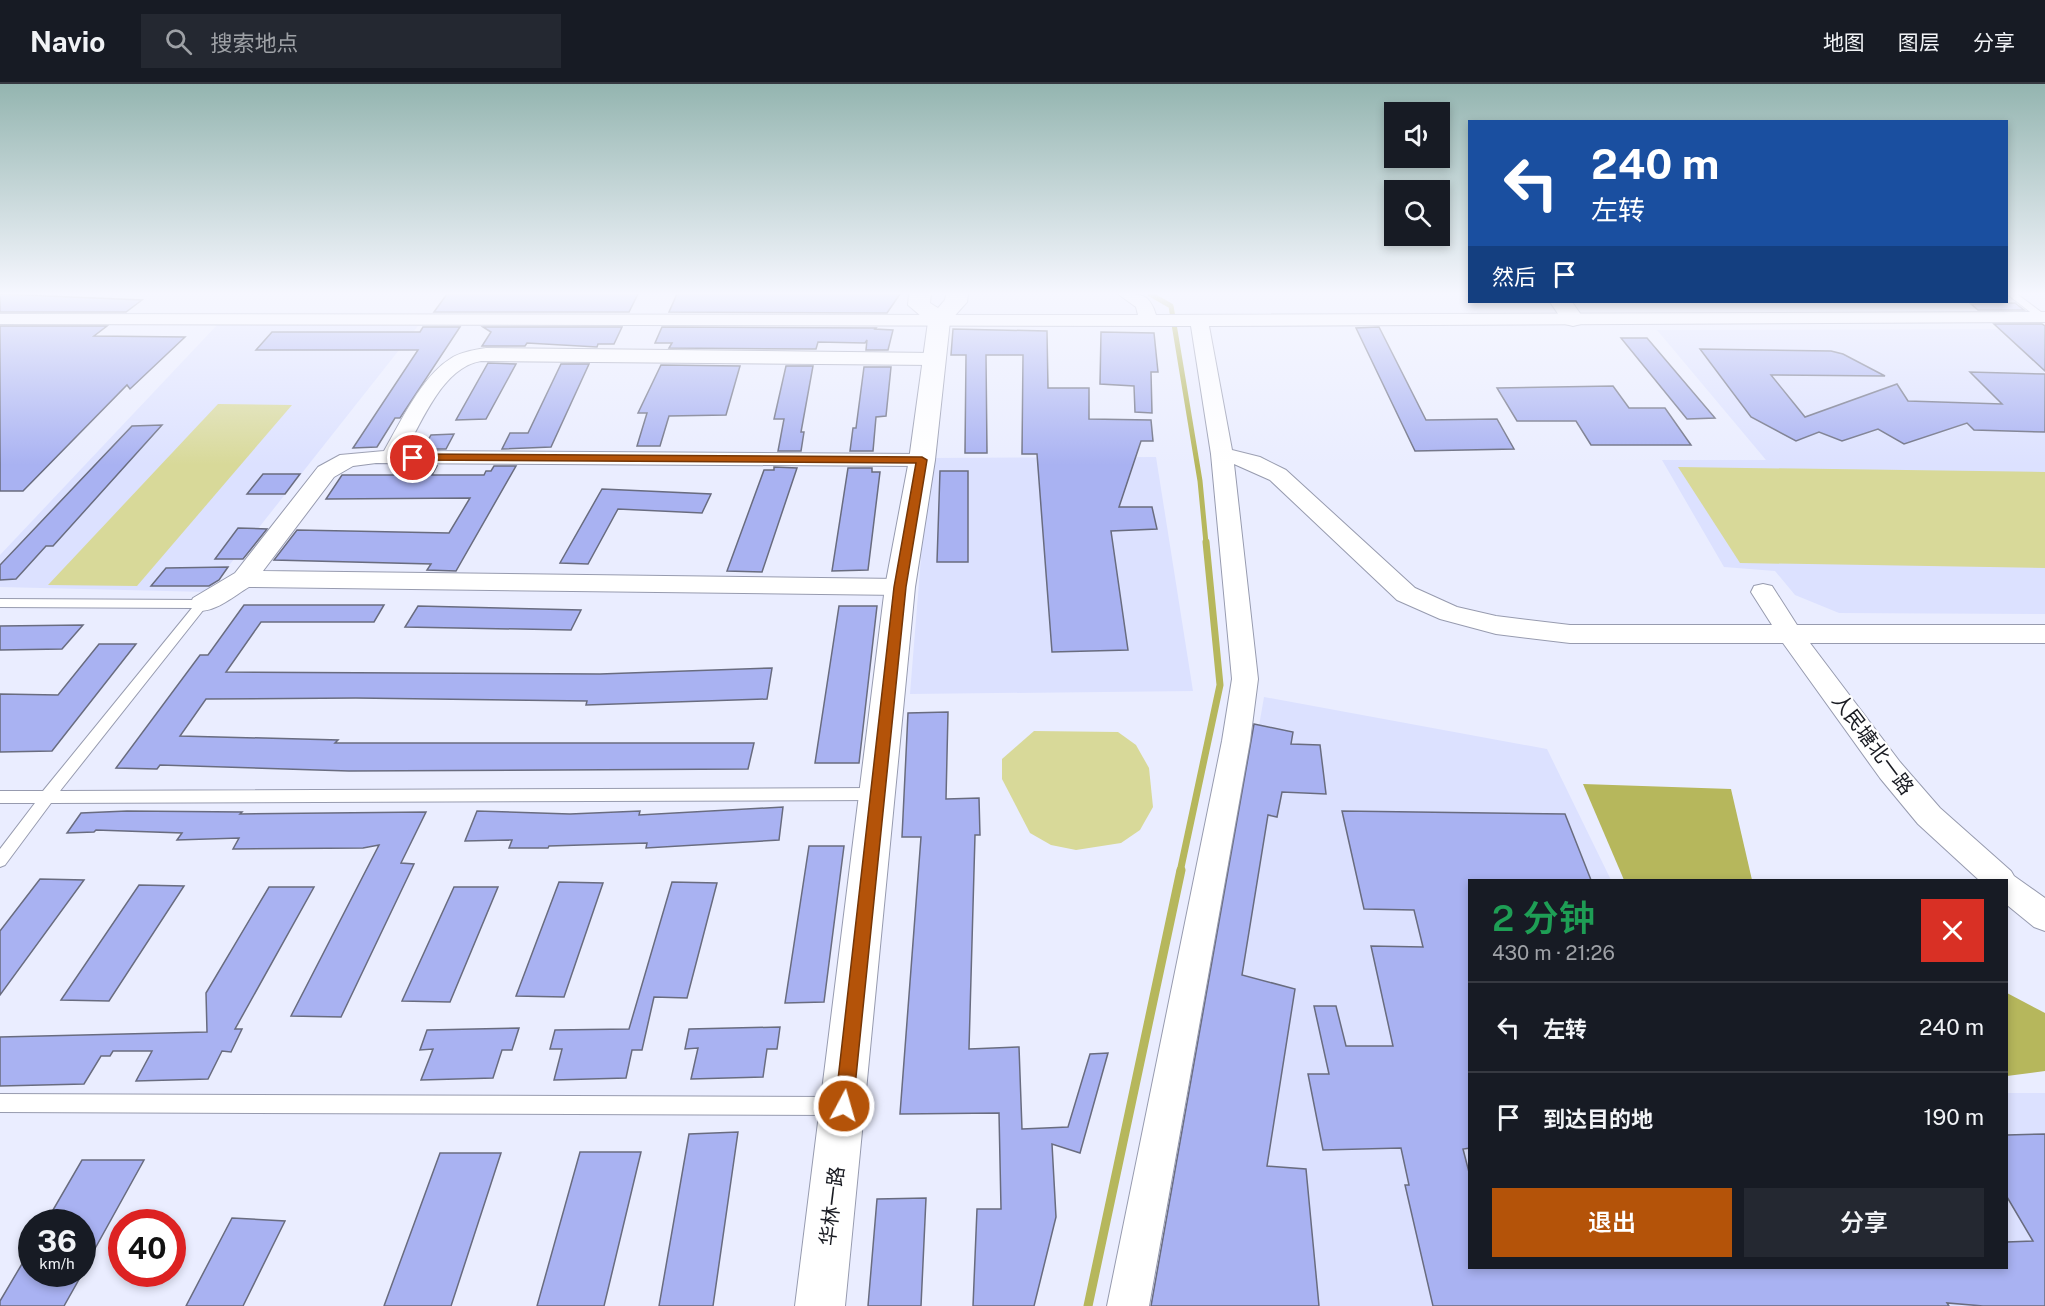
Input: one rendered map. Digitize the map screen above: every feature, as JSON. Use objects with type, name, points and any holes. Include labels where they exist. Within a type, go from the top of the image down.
[{"type":"street","name":"华林一路","points":[[820,1306],[900,587],[922,460],[935,351]]},
{"type":"street","points":[[1128,1306],[1236,741],[1245,679],[1221,454],[1201,351]]},
{"type":"street","points":[[390,458],[425,401],[451,366],[467,357],[486,354],[934,359]]},
{"type":"street","points":[[1221,454],[1252,462],[1278,475],[1406,594],[1449,613],[1496,625],[1570,634],[2045,634]]},
{"type":"street","points":[[202,604],[244,579],[326,472],[348,460],[390,458],[922,460]]},
{"type":"street","points":[[244,579],[900,587]]},
{"type":"street","name":"人民塘北一路","points":[[1763,592],[1790,634],[1890,770],[1929,816],[1999,879]]},
{"type":"street","points":[[2008,887],[2045,916]]},
{"type":"lane","points":[[0,603],[202,604]]},
{"type":"lane","points":[[0,861],[47,797],[202,604]]},
{"type":"lane","points":[[0,797],[877,794]]},
{"type":"lane","points":[[0,1103],[844,1106]]},
{"type":"shaded area","points":[[192,351],[398,351],[208,592],[0,587],[0,555]]},
{"type":"shaded area","points":[[1675,351],[2045,351],[2045,614],[1839,613],[1795,595],[1775,571],[1724,567],[1662,460],[1766,460]]},
{"type":"shaded area","points":[[1156,457],[1193,691],[910,694],[929,458]]},
{"type":"shaded area","points":[[1264,697],[1547,749],[1611,879],[1468,879],[1468,1269],[2008,1269],[2008,1093],[2045,1093],[2045,1306],[1159,1306]]},
{"type":"shaded area","points":[[1583,784],[1731,789],[1752,879],[1624,879]]},
{"type":"shaded area","points":[[2008,994],[2045,1013],[2045,1071],[2008,1076]]},
{"type":"green space","points":[[218,404],[292,405],[137,586],[48,585]]},
{"type":"green space","points":[[1678,467],[2045,472],[2045,568],[1740,563]]},
{"type":"green space","points":[[1034,731],[1118,732],[1136,745],[1149,768],[1153,807],[1140,830],[1121,843],[1076,850],[1051,845],[1030,833],[1002,779],[1002,759]]},
{"type":"building","points":[[0,351],[170,351],[130,389],[127,385],[23,491],[0,491]]},
{"type":"building","points":[[417,351],[444,351],[400,418],[395,418],[377,447],[353,448]]},
{"type":"building","points":[[951,351],[1047,351],[1048,388],[1089,388],[1089,419],[1151,420],[1153,441],[1141,441],[1119,507],[1152,507],[1157,529],[1111,531],[1128,650],[1052,652],[1037,454],[1022,454],[1023,355],[986,355],[987,453],[965,453],[966,355],[951,355]]},
{"type":"building","points":[[1101,351],[1156,351],[1158,372],[1151,372],[1152,413],[1135,412],[1134,386],[1100,384]]},
{"type":"building","points":[[1367,351],[1391,351],[1426,420],[1497,419],[1514,449],[1415,451]]},
{"type":"building","points":[[1632,351],[1658,351],[1715,418],[1687,419]]},
{"type":"building","points":[[1702,351],[1831,351],[1843,354],[1885,376],[1771,375],[1805,417],[1897,384],[1908,401],[2002,404],[1970,372],[2045,374],[2045,432],[1974,430],[1967,423],[1904,444],[1878,429],[1842,441],[1819,432],[1796,441],[1751,417]]},
{"type":"building","points":[[2023,351],[2045,351],[2045,371]]},
{"type":"building","points":[[488,363],[516,364],[486,419],[456,420]]},
{"type":"building","points":[[561,364],[589,364],[551,447],[502,449],[510,433],[528,433]]},
{"type":"building","points":[[661,365],[740,366],[726,415],[669,416],[660,446],[637,446],[647,413],[638,413]]},
{"type":"building","points":[[786,366],[813,366],[801,432],[804,432],[801,451],[778,451],[784,419],[774,419]]},
{"type":"building","points":[[864,367],[891,367],[886,416],[876,417],[873,451],[850,451],[853,428],[856,428]]},
{"type":"building","points":[[1613,386],[1629,408],[1665,408],[1691,445],[1591,445],[1576,421],[1517,421],[1497,388]]},
{"type":"building","points":[[162,425],[53,546],[46,546],[16,579],[0,580],[0,565],[132,426]]},
{"type":"building","points":[[454,434],[446,449],[423,449],[431,435]]},
{"type":"building","points":[[413,465],[437,466],[432,475],[484,475],[494,466],[516,466],[456,571],[427,570],[431,564],[274,560],[297,530],[449,533],[470,498],[326,499],[342,475],[408,475]]},
{"type":"building","points":[[774,467],[797,468],[762,572],[727,571],[764,470],[774,470]]},
{"type":"building","points":[[848,468],[872,468],[872,472],[880,472],[868,570],[832,571]]},
{"type":"building","points":[[940,471],[968,471],[968,562],[937,562]]},
{"type":"building","points":[[263,474],[300,474],[285,494],[247,494]]},
{"type":"building","points":[[602,489],[711,494],[702,513],[618,509],[588,564],[560,563]]},
{"type":"building","points":[[238,528],[267,529],[243,559],[215,559]]},
{"type":"building","points":[[228,567],[219,580],[209,586],[151,586],[166,568]]},
{"type":"building","points":[[244,605],[384,605],[374,622],[261,622],[226,672],[600,674],[772,668],[767,699],[586,705],[587,701],[206,699],[180,736],[338,740],[335,743],[754,743],[748,769],[349,771],[160,765],[157,769],[116,768],[200,655],[208,655]]},
{"type":"building","points":[[418,606],[581,610],[571,630],[405,627]]},
{"type":"building","points":[[839,606],[877,606],[859,763],[815,763]]},
{"type":"building","points":[[83,625],[62,649],[0,650],[0,626]]},
{"type":"building","points":[[99,644],[136,644],[52,751],[0,752],[0,694],[58,695]]},
{"type":"building","points":[[948,712],[946,799],[979,798],[980,835],[975,835],[969,1049],[1019,1047],[1022,1129],[1068,1127],[1090,1054],[1108,1053],[1080,1153],[1052,1144],[1056,1217],[1034,1306],[973,1306],[977,1209],[1001,1209],[999,1113],[900,1114],[921,837],[902,837],[908,713]]},
{"type":"building","points":[[1254,724],[1293,732],[1291,744],[1320,745],[1326,794],[1282,792],[1277,817],[1268,815],[1242,975],[1295,989],[1267,1166],[1306,1169],[1319,1306],[1151,1306]]},
{"type":"building","points":[[783,807],[779,840],[646,848],[647,843],[509,848],[512,840],[465,841],[477,811],[570,814],[640,811],[639,815]]},
{"type":"building","points":[[1342,811],[1565,814],[1591,879],[1468,879],[1468,1148],[1463,1149],[1468,1168],[1468,1269],[2008,1269],[2008,1242],[2033,1241],[2008,1199],[2008,1135],[2045,1134],[2045,1306],[1983,1306],[1947,1303],[1949,1306],[1433,1306],[1405,1185],[1409,1185],[1401,1148],[1323,1150],[1308,1074],[1329,1074],[1314,1006],[1336,1006],[1346,1046],[1393,1046],[1371,946],[1423,947],[1414,910],[1364,909]]},
{"type":"building","points":[[242,812],[240,814],[426,812],[401,863],[414,864],[341,1017],[291,1016],[379,845],[363,848],[233,849],[239,838],[177,840],[182,833],[96,830],[67,833],[81,813]]},
{"type":"building","points":[[809,846],[844,846],[824,1002],[785,1003]]},
{"type":"building","points":[[40,879],[84,880],[0,995],[0,931]]},
{"type":"building","points":[[559,882],[603,883],[564,997],[516,996]]},
{"type":"building","points":[[672,882],[717,883],[687,998],[654,997],[642,1050],[632,1050],[626,1078],[554,1080],[562,1049],[550,1049],[555,1030],[629,1029]]},
{"type":"building","points":[[139,885],[184,886],[109,1001],[61,1000]]},
{"type":"building","points":[[269,887],[314,887],[235,1029],[242,1029],[231,1052],[222,1051],[208,1079],[136,1081],[152,1051],[113,1051],[110,1056],[101,1056],[84,1084],[0,1086],[0,1037],[207,1032],[206,993]]},
{"type":"building","points":[[454,887],[498,887],[450,1002],[402,1001]]},
{"type":"building","points":[[780,1027],[777,1049],[767,1049],[763,1077],[691,1079],[698,1048],[685,1049],[689,1029]]},
{"type":"building","points":[[519,1028],[512,1050],[502,1050],[493,1078],[421,1080],[433,1049],[420,1050],[427,1030]]},
{"type":"building","points":[[738,1132],[713,1306],[659,1306],[689,1134]]},
{"type":"building","points":[[580,1152],[641,1152],[604,1306],[537,1306]]},
{"type":"building","points":[[440,1153],[501,1153],[451,1306],[384,1306]]},
{"type":"building","points":[[82,1160],[144,1160],[117,1209],[108,1209],[108,1225],[96,1247],[96,1209],[54,1209]]},
{"type":"building","points":[[926,1198],[921,1306],[868,1306],[877,1199]]},
{"type":"building","points":[[232,1218],[285,1221],[243,1306],[186,1306]]},
{"type":"building","points":[[18,1271],[18,1287],[75,1287],[64,1306],[0,1306],[0,1301]]},
{"type":"waterway","points":[[1178,351],[1200,481],[1206,543]]},
{"type":"waterway","points":[[1180,872],[1220,685],[1206,542]]},
{"type":"waterway","points":[[1088,1306],[1181,870]]},
{"type":"route","points":[[413,458],[922,460],[900,587],[844,1106]]}]
